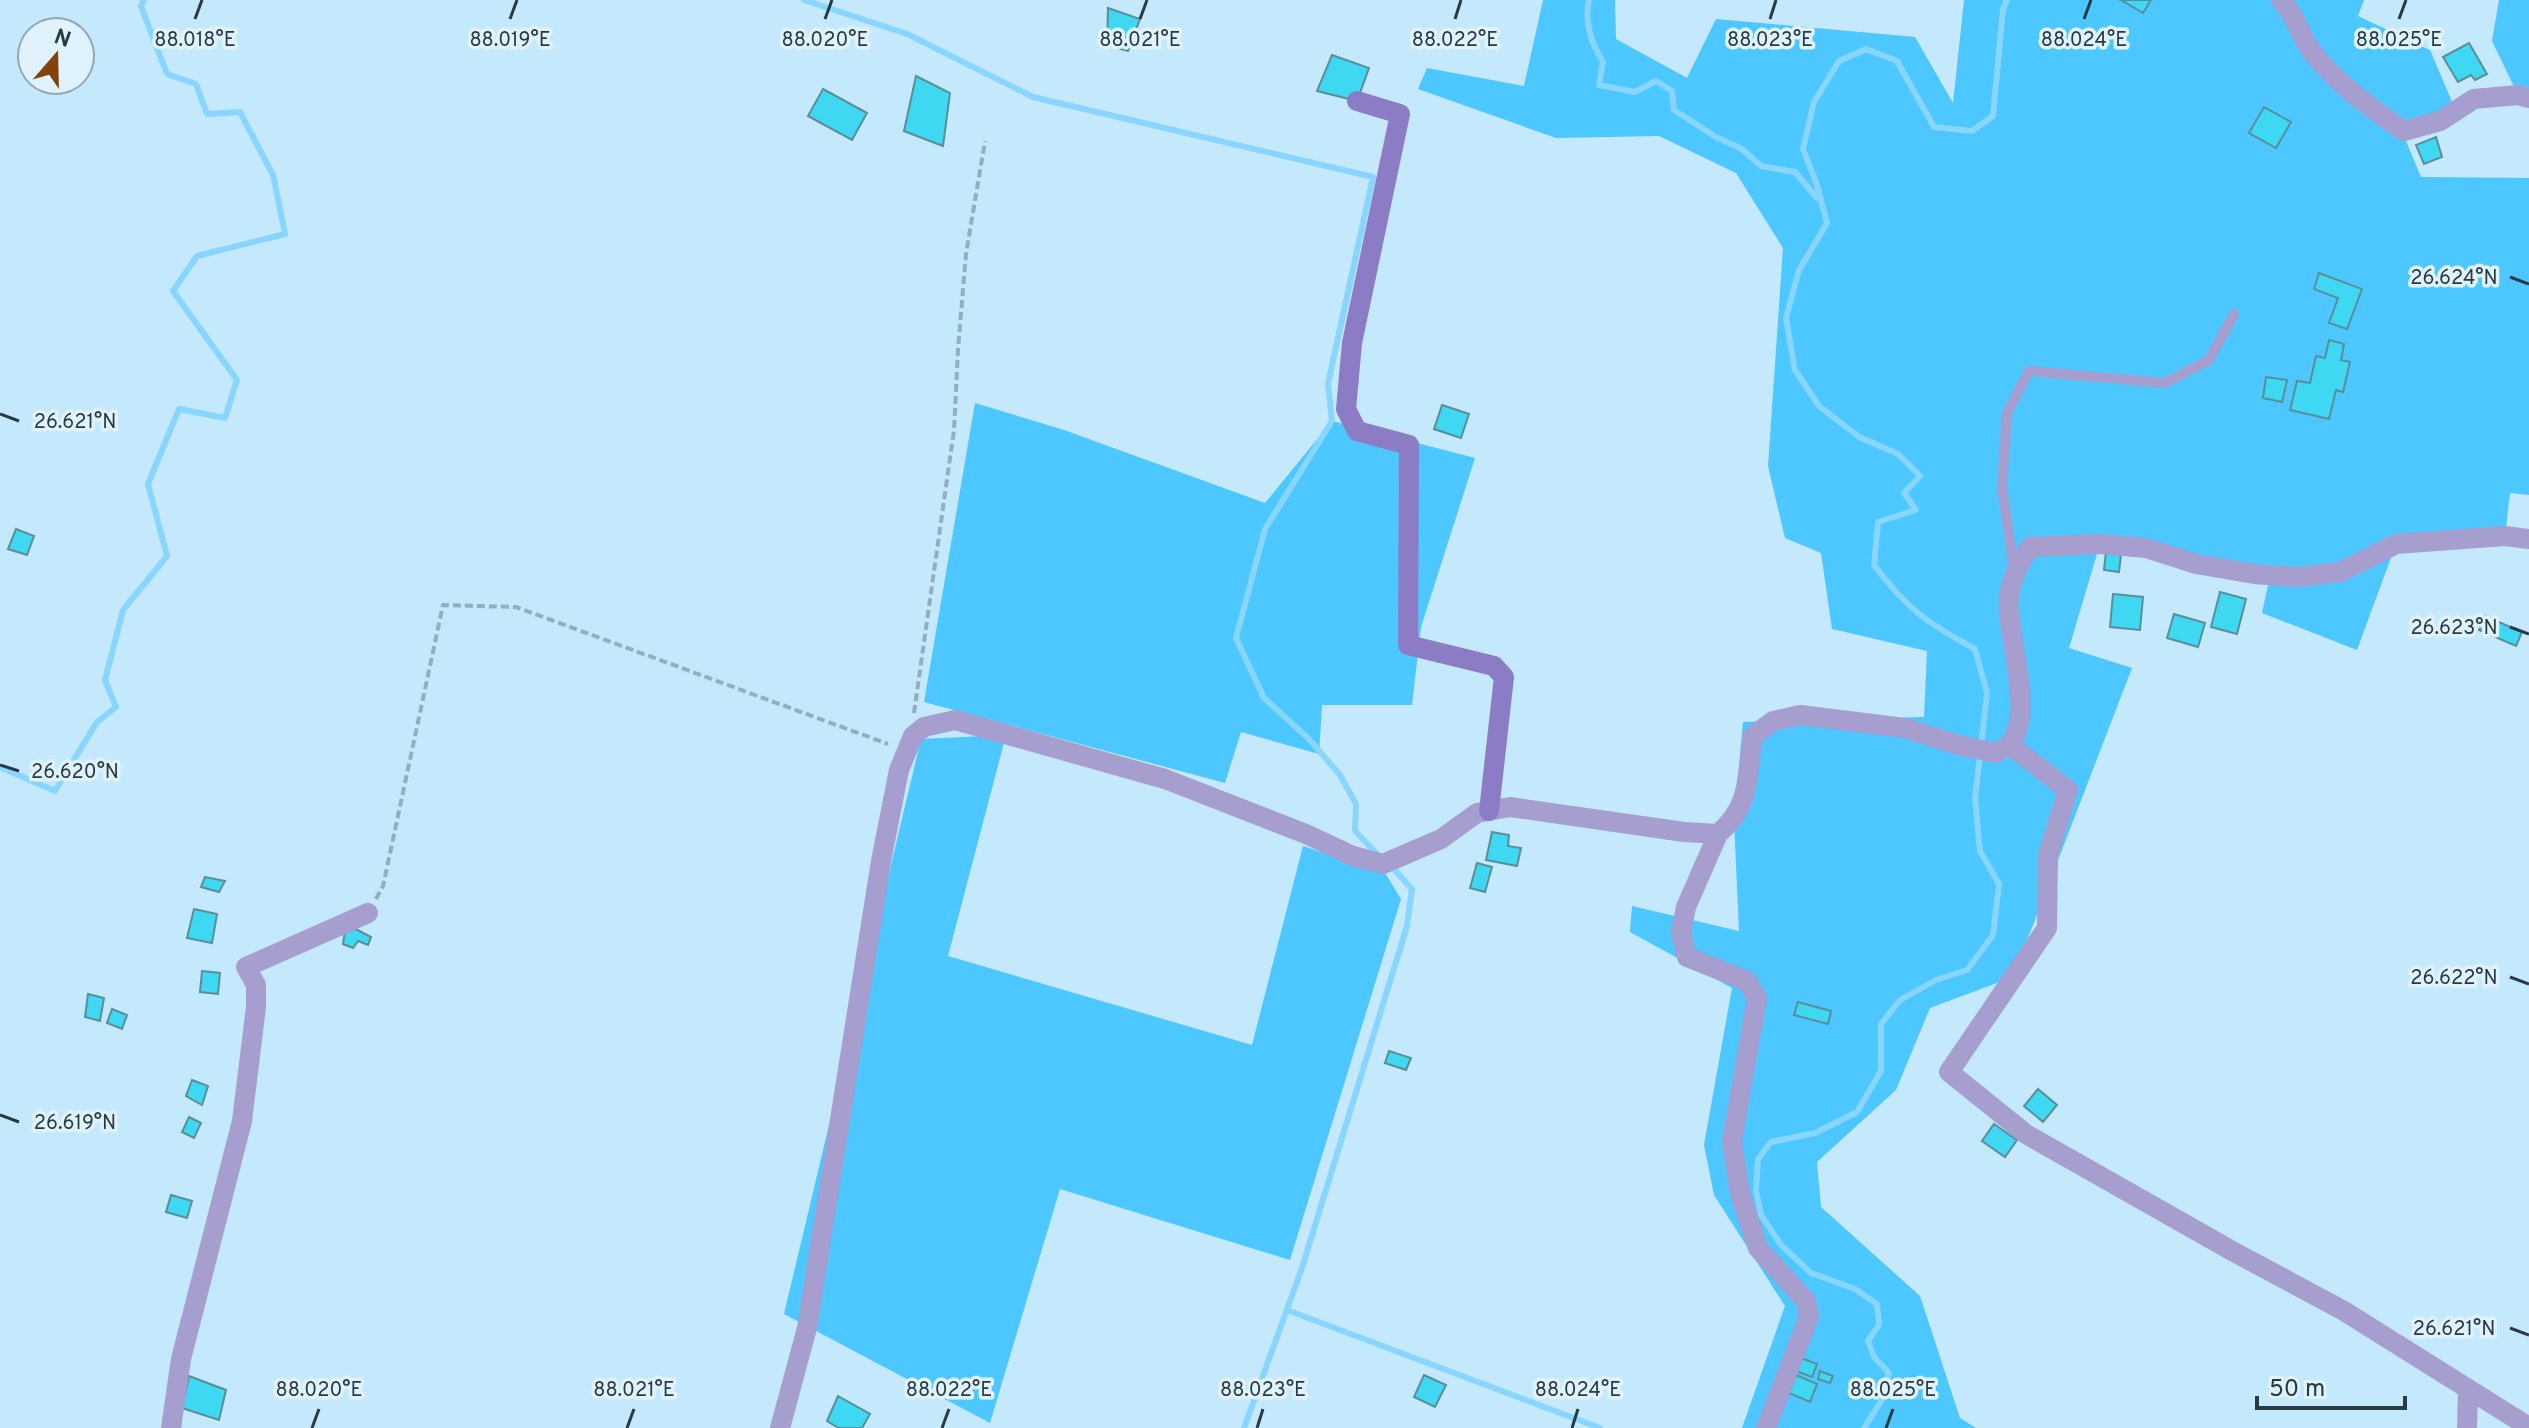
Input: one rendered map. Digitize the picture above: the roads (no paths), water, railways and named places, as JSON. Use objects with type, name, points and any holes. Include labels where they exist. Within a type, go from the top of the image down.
[{"type":"street","points":[[2281,0],[2289,8],[2312,52],[2354,96],[2404,131],[2440,121],[2474,99],[2518,95],[2529,98]]},
{"type":"street","points":[[1357,101],[1400,114],[1352,343],[1346,409],[1357,431],[1409,445],[1408,645],[1494,666],[1504,677],[1489,811]]},
{"type":"street","points":[[1766,1428],[1809,1317],[1806,1301],[1758,1248],[1740,1194],[1732,1141],[1757,998],[1747,981],[1687,957],[1681,933],[1686,907],[1718,834],[1734,820],[1745,799],[1753,736],[1773,721],[1800,715],[1905,728],[1996,753],[2010,745],[2018,728],[2020,696],[2009,601],[2014,572],[2030,547],[2100,544],[2146,548],[2196,564],[2254,574],[2297,577],[2341,572],[2396,544],[2505,536],[2529,539]]},
{"type":"street","points":[[780,1428],[807,1328],[881,861],[909,743],[924,727],[955,720],[1165,779],[1306,834],[1353,856],[1383,864],[1441,839],[1477,813],[1510,807],[1718,834]]},
{"type":"street","points":[[2010,745],[2068,790],[2048,855],[2047,928],[1949,1072],[2026,1134],[2344,1311],[2529,1427]]},
{"type":"street","points":[[171,1428],[181,1359],[242,1121],[256,1007],[256,985],[246,967],[368,913]]},
{"type":"street","points":[[2467,1428],[2468,1391]]},
{"type":"lane","points":[[2014,572],[2002,487],[2007,413],[2029,371],[2165,383],[2209,360],[2234,314]]},
{"type":"waterway","points":[[0,767],[55,791],[97,722],[116,707],[105,680],[123,610],[167,556],[148,484],[179,409],[225,418],[237,380],[173,291],[197,256],[285,234],[273,175],[240,112],[207,114],[196,84],[167,74],[141,6],[144,0]]},
{"type":"waterway","points":[[804,0],[907,34],[1033,97],[1373,177],[1328,384],[1332,421],[1265,529],[1236,638],[1264,698],[1308,738],[1340,775],[1356,804],[1355,831],[1379,856]]},
{"type":"waterway","points":[[1589,0],[1587,17],[1590,32],[1603,62],[1599,85],[1635,92],[1656,81],[1672,91],[1674,110],[1716,137],[1742,149],[1761,166],[1795,172],[1817,198]]},
{"type":"waterway","points":[[1864,1428],[1883,1398],[1889,1373],[1874,1357],[1868,1341],[1879,1325],[1877,1304],[1855,1289],[1811,1273],[1781,1245],[1761,1215],[1756,1190],[1758,1159],[1771,1142],[1815,1133],[1857,1112],[1881,1071],[1881,1024],[1900,1000],[1936,980],[1967,970],[1993,935],[1999,884],[1980,851],[1975,799],[1987,693],[1975,649],[1919,614],[1874,565],[1878,522],[1916,510],[1904,493],[1920,476],[1898,454],[1859,437],[1819,406],[1795,370],[1786,318],[1799,270],[1827,223],[1803,149],[1814,102],[1839,61],[1866,49],[1897,61],[1934,127],[1972,131],[1993,116],[2003,9],[2007,0]]},
{"type":"waterway","points":[[1244,1428],[1302,1268],[1407,926],[1412,889],[1391,866]]},
{"type":"waterway","points":[[1287,1310],[1600,1428]]}]
